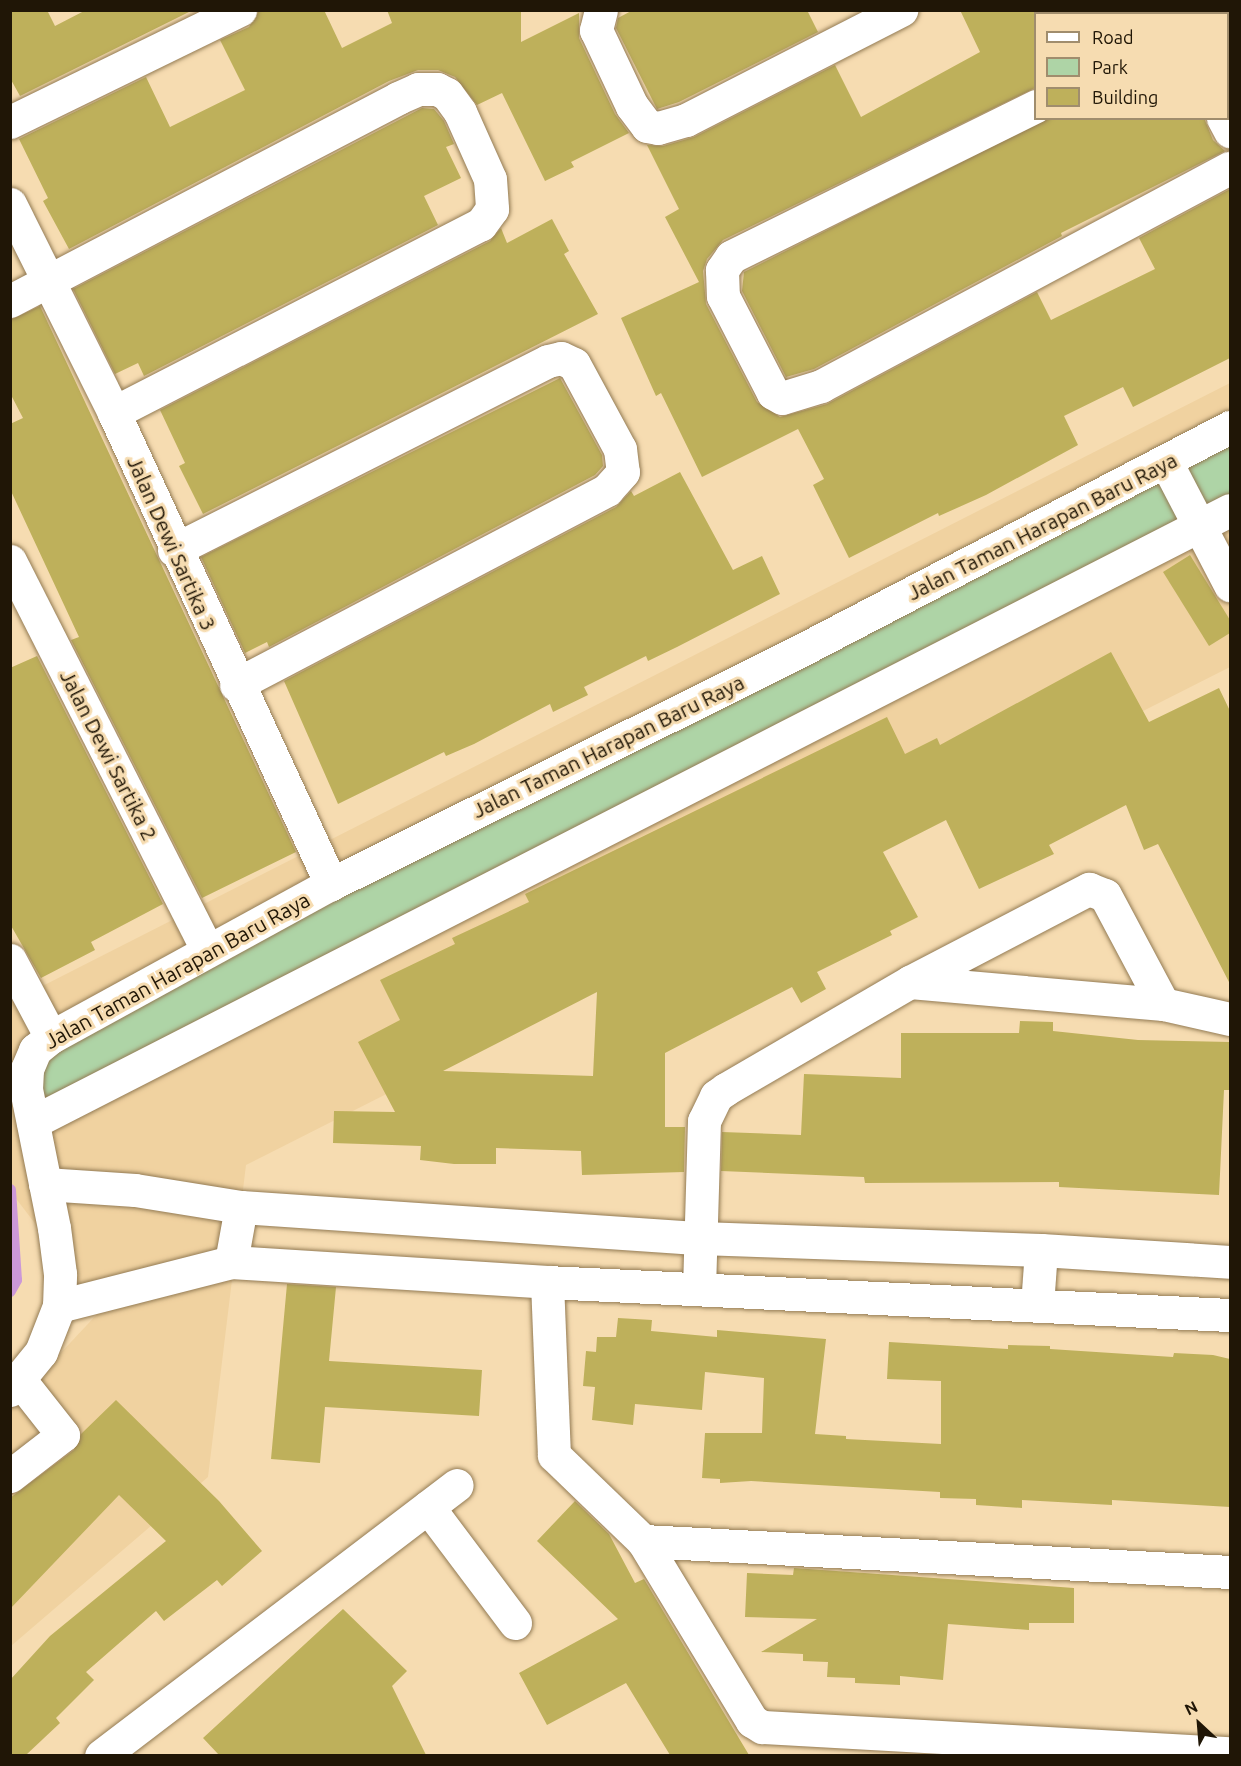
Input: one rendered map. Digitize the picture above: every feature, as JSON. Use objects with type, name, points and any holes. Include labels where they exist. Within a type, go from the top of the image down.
[{"type":"street","points":[[10,122],[240,10]]},
{"type":"street","points":[[601,10],[596,30],[632,106],[647,126],[658,128],[686,120],[902,10]]},
{"type":"street","points":[[10,301],[418,89],[437,89],[447,94],[460,112],[494,194],[492,208],[481,224],[114,413]]},
{"type":"street","points":[[1034,106],[731,257],[722,270],[723,296],[773,393],[782,398],[821,386],[1230,168]]},
{"type":"street","name":"Jalan Dewi Sartika 3","points":[[10,204],[114,413],[236,685],[331,884]]},
{"type":"street","points":[[174,550],[548,361],[561,358],[574,364],[620,449],[623,472],[607,490],[236,685]]},
{"type":"street","name":"Jalan Taman Harapan Baru Raya","points":[[15,1385],[41,1352],[59,1306],[60,1274],[26,1089],[27,1069],[35,1050],[51,1037],[207,949],[331,884],[790,656],[1167,462],[1230,427]]},
{"type":"street","points":[[1167,462],[1230,585]]},
{"type":"street","points":[[33,1122],[1230,510]]},
{"type":"street","name":"Jalan Dewi Sartika 2","points":[[10,561],[207,949]]},
{"type":"street","points":[[699,1289],[704,1121],[716,1096],[910,982],[1089,889],[1105,895],[1163,1004]]},
{"type":"street","points":[[10,960],[51,1037]]},
{"type":"street","points":[[910,982],[1163,1004],[1230,1019]]},
{"type":"street","points":[[45,1184],[135,1190],[241,1206],[700,1238],[1041,1250],[1230,1263]]},
{"type":"street","points":[[231,1262],[241,1206]]},
{"type":"street","points":[[1037,1305],[1041,1250]]},
{"type":"street","points":[[59,1306],[231,1262],[547,1282],[1230,1315]]},
{"type":"street","points":[[547,1282],[554,1455],[643,1541],[744,1714],[762,1727],[1230,1753]]},
{"type":"street","points":[[10,1476],[63,1435],[15,1385]]},
{"type":"street","points":[[101,1755],[457,1485]]},
{"type":"street","points":[[428,1507],[515,1623]]},
{"type":"street","points":[[643,1541],[1230,1572]]},
{"type":"shaded area","points":[[1230,383],[1230,667],[246,1165],[208,1477],[11,1646],[10,1407],[101,1310],[11,1192],[11,1002]]},
{"type":"green space","points":[[1230,428],[1230,509],[33,1122],[35,1050]]},
{"type":"building","points":[[10,10],[47,10],[55,26],[86,10],[193,10],[20,96],[10,78]]},
{"type":"building","points":[[259,10],[324,10],[342,48],[392,23],[387,10],[521,10],[521,42],[579,13],[579,38],[615,114],[629,133],[571,162],[574,167],[545,181],[502,93],[477,105],[455,77],[438,70],[418,70],[389,81],[69,249],[43,201],[48,198],[19,139],[146,77],[170,127],[245,90],[220,40],[249,27]]},
{"type":"building","points":[[633,10],[807,10],[818,32],[679,102],[657,109],[616,28],[618,18]]},
{"type":"building","points":[[960,10],[1035,10],[1034,88],[723,240],[707,259],[703,271],[706,304],[757,402],[780,417],[827,404],[1037,292],[1051,320],[1155,269],[1139,238],[1230,189],[1230,358],[1133,407],[1123,387],[1064,416],[1078,445],[986,495],[939,516],[938,513],[849,558],[813,485],[824,479],[798,429],[702,477],[661,393],[656,396],[621,318],[699,282],[665,217],[679,209],[647,145],[663,146],[694,137],[835,65],[861,117],[980,52]]},
{"type":"building","points":[[422,108],[434,109],[444,121],[454,144],[446,147],[461,178],[424,196],[438,225],[144,376],[138,363],[115,374],[73,289]]},
{"type":"building","points":[[1045,120],[1205,120],[1213,140],[1225,151],[1061,233],[1062,236],[814,369],[786,377],[742,291],[744,272]]},
{"type":"building","points":[[552,219],[569,251],[564,254],[598,314],[203,514],[179,466],[185,463],[160,410],[490,241],[501,228],[507,243]]},
{"type":"building","points":[[40,306],[296,852],[202,898],[71,640],[79,637],[10,489],[10,424],[23,418],[11,395],[10,320]]},
{"type":"building","points":[[560,378],[602,455],[603,466],[595,475],[269,647],[267,642],[245,653],[201,557]]},
{"type":"building","points":[[680,472],[733,570],[762,556],[780,594],[648,661],[646,656],[584,687],[588,695],[553,712],[550,704],[474,744],[446,756],[444,752],[338,804],[284,681],[616,507],[631,491],[634,496]]},
{"type":"building","points":[[1190,555],[1230,620],[1230,633],[1209,646],[1163,572]]},
{"type":"building","points":[[1111,652],[1149,722],[1219,688],[1230,711],[1230,984],[1158,844],[1144,850],[1126,805],[1049,845],[1054,854],[979,889],[946,820],[883,852],[918,917],[890,931],[892,935],[817,972],[826,989],[801,1003],[792,987],[665,1053],[665,1127],[685,1127],[684,1172],[582,1175],[581,1151],[496,1148],[496,1164],[454,1164],[420,1160],[421,1146],[333,1143],[334,1111],[395,1112],[358,1042],[400,1020],[380,980],[455,944],[452,938],[529,902],[525,894],[887,717],[905,754],[937,738],[940,745]],"holes":[[[597,992],[593,1076],[443,1071]]]},
{"type":"building","points":[[37,656],[163,904],[91,942],[95,950],[41,978],[10,924],[10,668]]},
{"type":"building","points":[[1020,1021],[1053,1022],[1053,1031],[1138,1040],[1230,1042],[1230,1090],[1224,1090],[1219,1195],[1059,1187],[1059,1182],[865,1183],[864,1177],[721,1171],[722,1132],[801,1135],[804,1074],[901,1078],[901,1033],[1019,1033]]},
{"type":"building","points":[[287,1284],[336,1287],[329,1361],[482,1370],[479,1416],[325,1407],[320,1463],[271,1459]]},
{"type":"building","points":[[618,1318],[652,1320],[651,1331],[717,1337],[717,1330],[826,1339],[815,1434],[846,1436],[846,1439],[941,1444],[941,1381],[887,1379],[889,1342],[1008,1349],[1008,1345],[1050,1346],[1050,1349],[1173,1357],[1174,1353],[1213,1355],[1230,1359],[1230,1507],[1112,1500],[1112,1505],[1022,1500],[1022,1508],[976,1505],[976,1499],[940,1498],[940,1492],[751,1481],[720,1483],[720,1479],[702,1478],[705,1433],[762,1433],[764,1378],[705,1372],[702,1410],[635,1404],[633,1425],[592,1420],[595,1387],[583,1386],[586,1351],[596,1352],[597,1337],[616,1337]]},
{"type":"building","points":[[116,1400],[219,1501],[262,1551],[222,1586],[217,1580],[164,1621],[156,1611],[86,1672],[94,1680],[56,1718],[60,1723],[26,1755],[10,1755],[10,1680],[50,1636],[166,1541],[119,1495],[10,1609],[10,1498],[74,1450],[81,1434]]},
{"type":"building","points":[[575,1501],[609,1534],[635,1583],[644,1579],[749,1755],[670,1755],[626,1683],[547,1725],[519,1673],[618,1619],[537,1541]]},
{"type":"building","points":[[794,1568],[1074,1588],[1074,1623],[1029,1623],[1029,1630],[948,1624],[943,1680],[900,1676],[900,1685],[855,1683],[855,1678],[827,1677],[828,1662],[803,1661],[803,1654],[761,1652],[817,1619],[745,1617],[747,1573],[793,1575]]},
{"type":"building","points":[[343,1609],[407,1671],[392,1686],[426,1755],[219,1755],[203,1738]]},
{"type":"waterway","points":[[10,1190],[16,1280],[10,1291]]}]
